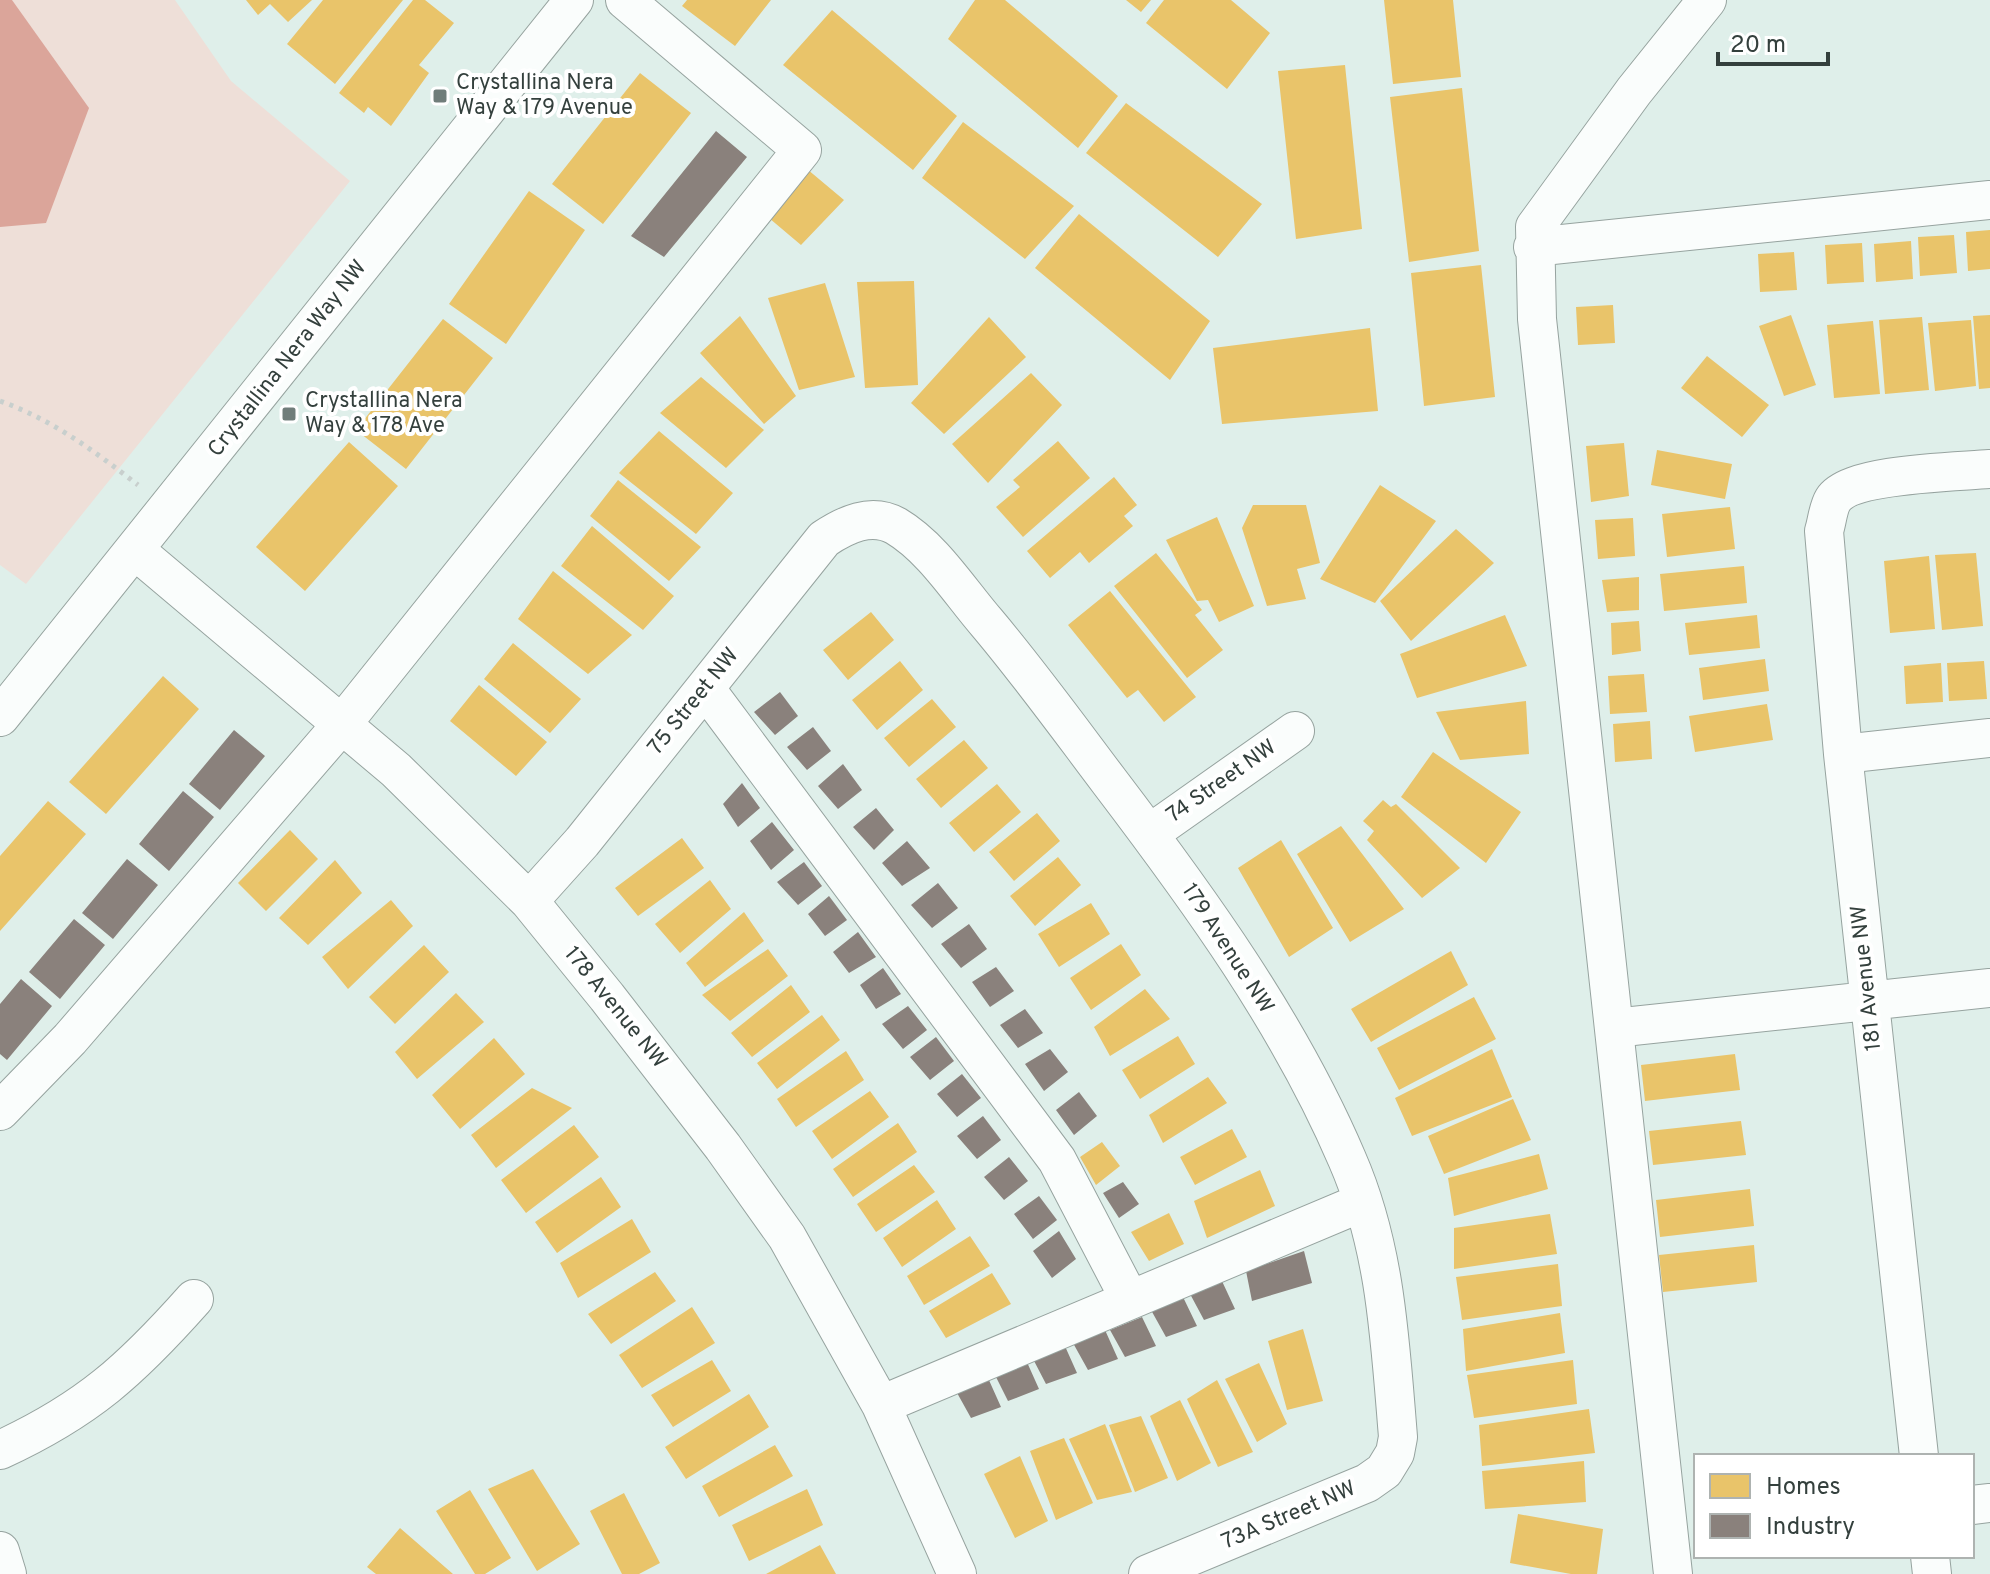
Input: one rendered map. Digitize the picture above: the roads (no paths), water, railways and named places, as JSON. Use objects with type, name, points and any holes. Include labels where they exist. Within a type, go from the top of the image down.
[{"type":"street","points":[[0,1111],[70,1039],[342,724],[802,150],[625,0]]},
{"type":"street","points":[[1673,1574],[1538,335],[1533,247],[1535,227],[1634,91],[1707,0]]},
{"type":"street","name":"Crystallina Nera Way NW","points":[[0,717],[136,551],[565,3]]},
{"type":"street","points":[[1533,247],[1990,200]]},
{"type":"street","name":"181 Avenue NW","points":[[1919,1454],[1843,754],[1824,531],[1833,499],[1850,487],[1871,481],[1990,469]]},
{"type":"street","name":"75 Street NW","points":[[529,901],[582,842],[824,539],[845,524],[870,520]]},
{"type":"street","name":"179 Avenue NW","points":[[870,520],[894,525],[937,565],[1015,657],[1207,915],[1290,1047],[1347,1158],[1363,1202],[1384,1280],[1398,1437],[1395,1453],[1384,1471]]},
{"type":"street","name":"178 Avenue NW","points":[[136,551],[396,770],[529,901],[669,1074],[787,1237],[881,1405],[957,1574]]},
{"type":"street","points":[[705,688],[1057,1160],[1129,1298]]},
{"type":"street","name":"74 Street NW","points":[[1149,834],[1295,731]]},
{"type":"street","points":[[1843,754],[1990,738]]},
{"type":"street","points":[[1614,1028],[1990,988]]},
{"type":"street","points":[[881,1405],[1363,1202]]},
{"type":"street","points":[[0,1450],[64,1418],[101,1392],[140,1360],[194,1299]]},
{"type":"street","name":"73A Street NW","points":[[1148,1574],[1345,1495],[1384,1471]]},
{"type":"street","points":[[0,1551],[7,1574]]},
{"type":"place","name":"Crystallina Nera Way & 179 Avenue","points":[[440,96]]},
{"type":"place","name":"Crystallina Nera Way & 178 Ave","points":[[289,414]]}]
